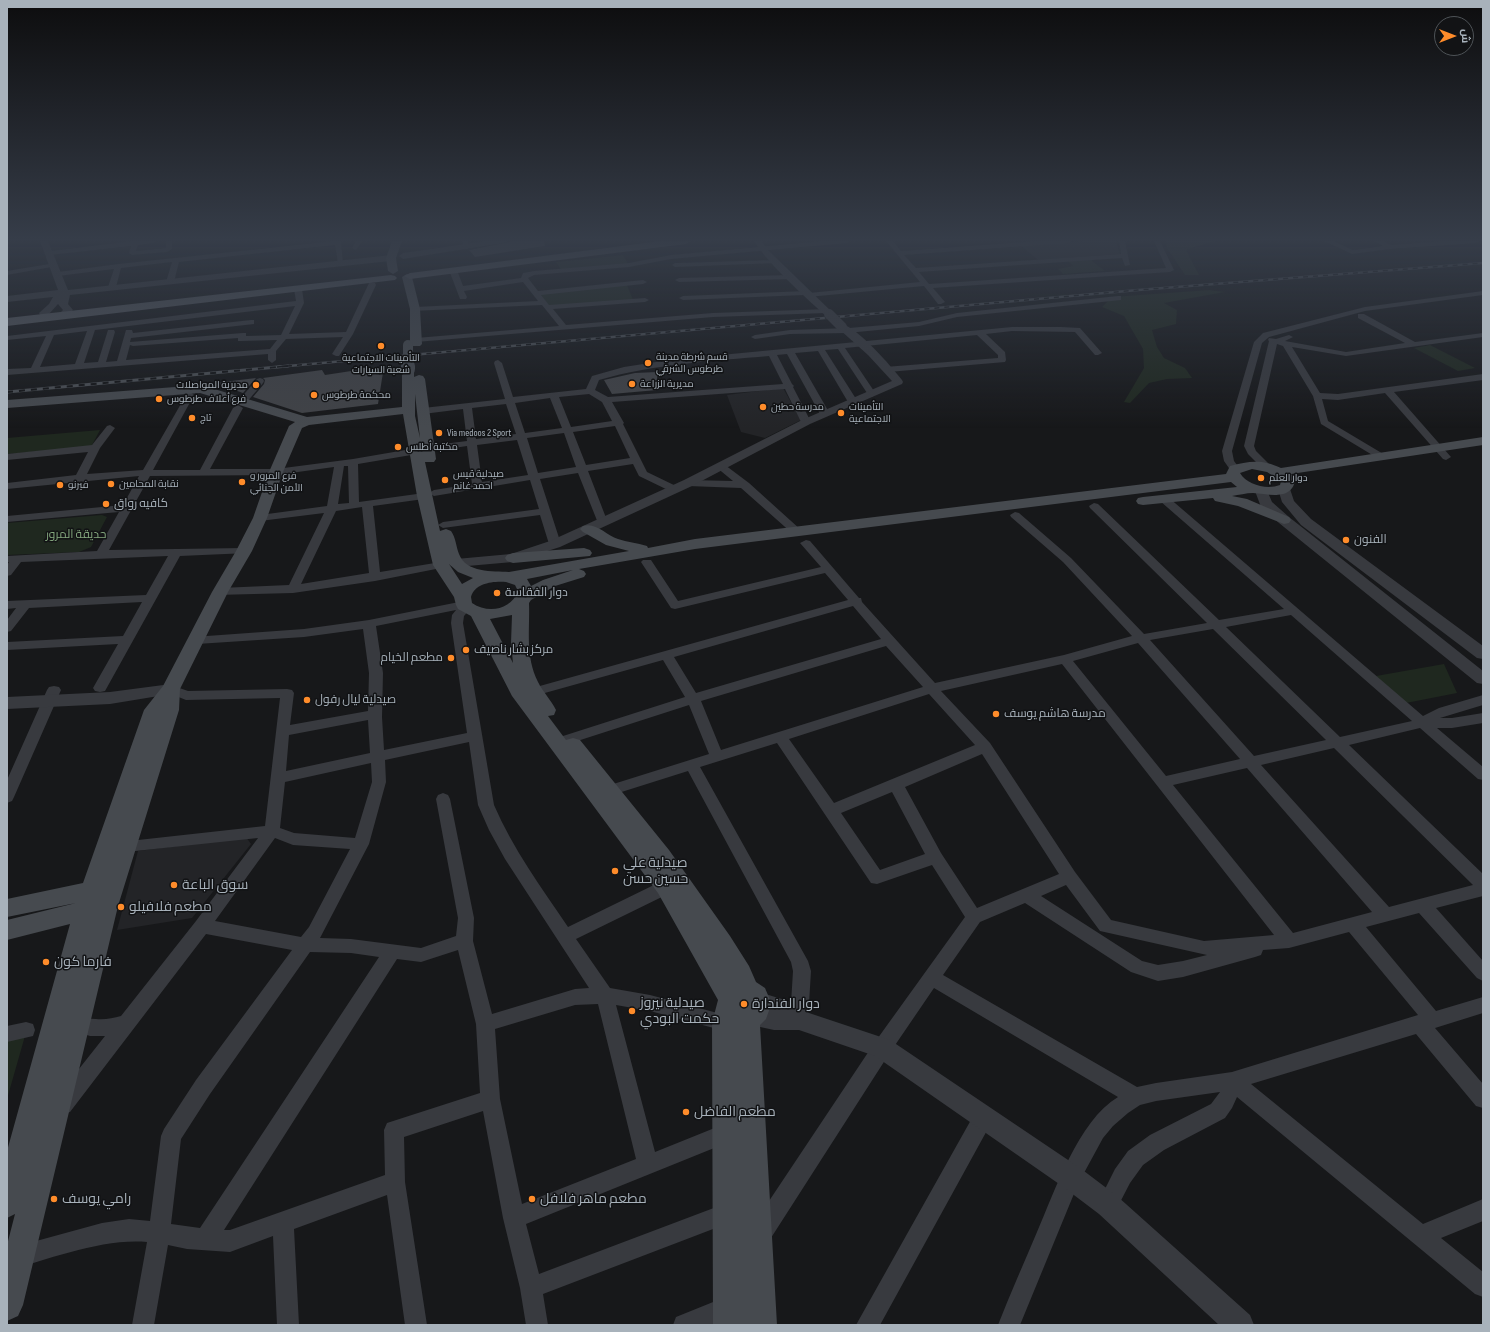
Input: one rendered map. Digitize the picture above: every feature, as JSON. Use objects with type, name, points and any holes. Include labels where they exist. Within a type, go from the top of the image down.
[{"type":"main road","points":[[7,314],[47,313],[122,303]]},
{"type":"main road","points":[[64,311],[166,303]]},
{"type":"main road","points":[[414,303],[414,413],[422,450],[441,565],[467,605],[519,692],[666,887],[741,1008],[758,1238],[761,1325]]},
{"type":"main road","points":[[7,322],[47,313]]},
{"type":"main road","points":[[404,318],[414,343]]},
{"type":"main road","points":[[7,404],[195,392],[240,404],[301,424],[414,413]]},
{"type":"main road","points":[[7,409],[195,392]]},
{"type":"main road","points":[[7,1203],[99,898],[153,710],[171,689],[220,592],[244,551],[260,518],[276,472],[301,424]]},
{"type":"main road","points":[[802,537],[1234,473],[1252,465],[1280,477],[1327,477],[1442,453],[1483,441]]},
{"type":"main road","points":[[513,558],[646,554],[698,550],[802,537],[1094,506],[1258,490],[1271,491],[1280,477],[1382,457],[1483,451]]},
{"type":"main road","points":[[1234,473],[1241,484],[1258,490]]},
{"type":"main road","points":[[429,494],[443,525],[452,556],[456,563],[468,570],[489,578]]},
{"type":"main road","points":[[1205,496],[1242,502],[1284,520]]},
{"type":"main road","points":[[588,529],[611,542],[646,554]]},
{"type":"main road","points":[[467,605],[471,584],[489,578],[509,577],[646,554]]},
{"type":"main road","points":[[467,605],[496,614],[510,610],[549,583],[646,554]]},
{"type":"main road","points":[[509,577],[521,582],[525,586],[523,600],[521,657],[528,680],[534,692],[568,739],[612,790],[711,926],[744,982],[727,1133],[728,1316]]},
{"type":"main road","points":[[7,1305],[13,1258],[77,1024],[99,898],[126,846],[170,710],[171,689]]},
{"type":"main road","points":[[7,908],[99,898]]},
{"type":"main road","points":[[7,930],[99,898]]},
{"type":"street","points":[[47,313],[55,303]]},
{"type":"street","points":[[63,303],[64,311]]},
{"type":"street","points":[[168,303],[169,319]]},
{"type":"street","points":[[7,338],[299,303]]},
{"type":"street","points":[[272,360],[272,351],[283,338],[300,303]]},
{"type":"street","points":[[336,354],[363,303]]},
{"type":"street","points":[[465,303],[466,307]]},
{"type":"street","points":[[415,309],[545,305],[559,303]]},
{"type":"street","points":[[414,343],[564,327],[616,303]]},
{"type":"street","points":[[785,303],[827,312]]},
{"type":"street","points":[[456,563],[513,558],[554,544],[688,483],[806,422],[898,382],[888,369],[863,344],[845,330],[817,303]]},
{"type":"street","points":[[755,336],[919,324],[968,314],[1070,303]]},
{"type":"street","points":[[1234,473],[1227,451],[1258,342],[1263,337],[1365,309],[1408,303]]},
{"type":"street","points":[[1459,303],[1361,316],[1272,343],[1250,446],[1251,452],[1280,477],[1288,502],[1306,522],[1483,654]]},
{"type":"street","points":[[545,305],[564,327]]},
{"type":"street","points":[[228,354],[242,337],[260,308]]},
{"type":"street","points":[[1361,316],[1414,345]]},
{"type":"street","points":[[127,340],[251,322]]},
{"type":"street","points":[[121,363],[131,323]]},
{"type":"street","points":[[79,366],[92,328]]},
{"type":"street","points":[[590,391],[595,378],[624,370],[669,362],[790,352],[1012,330],[1077,330],[1098,353]]},
{"type":"street","points":[[101,365],[111,332]]},
{"type":"street","points":[[34,370],[51,333]]},
{"type":"street","points":[[888,369],[1002,360],[1002,354],[980,333]]},
{"type":"street","points":[[127,340],[242,337],[283,338],[348,334]]},
{"type":"street","points":[[1263,337],[1286,344],[1346,354],[1483,335]]},
{"type":"street","points":[[1286,344],[1318,396],[1324,422],[1382,457]]},
{"type":"street","points":[[840,346],[872,394]]},
{"type":"street","points":[[820,348],[853,402]]},
{"type":"street","points":[[7,372],[272,351]]},
{"type":"street","points":[[790,352],[825,414]]},
{"type":"street","points":[[772,353],[790,386],[806,422]]},
{"type":"street","points":[[498,363],[554,544]]},
{"type":"street","points":[[1318,396],[1338,397],[1483,377]]},
{"type":"street","points":[[203,473],[240,404],[260,381]]},
{"type":"street","points":[[606,400],[790,386]]},
{"type":"street","points":[[1387,390],[1442,453]]},
{"type":"street","points":[[414,413],[590,391],[606,400],[619,423],[643,474],[674,489]]},
{"type":"street","points":[[101,554],[145,473],[195,392]]},
{"type":"street","points":[[554,396],[603,523]]},
{"type":"street","points":[[467,406],[477,486]]},
{"type":"street","points":[[7,486],[145,473],[276,472],[619,423]]},
{"type":"street","points":[[80,478],[95,448],[110,428]]},
{"type":"street","points":[[7,456],[95,448]]},
{"type":"street","points":[[260,518],[367,504],[637,460]]},
{"type":"street","points":[[353,462],[354,505]]},
{"type":"street","points":[[293,588],[332,508],[340,463]]},
{"type":"street","points":[[721,467],[745,485],[802,537],[889,641],[933,688],[985,748],[1069,877],[1106,926],[1204,948],[1289,941]]},
{"type":"street","points":[[688,483],[745,485]]},
{"type":"street","points":[[1258,490],[1266,504],[1284,520],[1483,679]]},
{"type":"street","points":[[1164,499],[1483,775]]},
{"type":"street","points":[[367,504],[375,576]]},
{"type":"street","points":[[1094,506],[1483,884]]},
{"type":"street","points":[[7,519],[126,508]]},
{"type":"street","points":[[443,525],[544,512]]},
{"type":"street","points":[[1015,515],[1067,560],[1141,638],[1386,915]]},
{"type":"street","points":[[7,573],[13,559],[101,554],[244,551]]},
{"type":"street","points":[[100,688],[176,552]]},
{"type":"street","points":[[646,554],[675,605],[829,569]]},
{"type":"street","points":[[220,592],[293,588],[441,565]]},
{"type":"street","points":[[7,605],[149,598]]},
{"type":"street","points":[[534,692],[857,601]]},
{"type":"street","points":[[7,628],[25,604]]},
{"type":"street","points":[[197,640],[304,633],[369,624],[467,605]]},
{"type":"street","points":[[467,605],[458,615],[457,623],[486,805],[497,830],[511,855],[604,995],[611,1017],[648,1165]]},
{"type":"street","points":[[612,790],[933,688],[1065,659],[1141,638],[1293,611]]},
{"type":"street","points":[[143,1325],[159,1233],[171,1136],[203,1087],[304,945],[315,932],[361,844],[379,782],[376,673],[369,624]]},
{"type":"street","points":[[7,646],[126,640]]},
{"type":"street","points":[[568,739],[693,699],[889,641]]},
{"type":"street","points":[[666,655],[693,699],[717,757]]},
{"type":"street","points":[[1065,659],[1289,941]]},
{"type":"street","points":[[7,703],[100,688],[171,689],[186,696],[287,693],[272,831],[202,926],[52,1119]]},
{"type":"street","points":[[7,692],[110,698],[171,689]]},
{"type":"street","points":[[7,798],[51,695]]},
{"type":"street","points":[[1423,723],[1429,718],[1440,713],[1483,700]]},
{"type":"street","points":[[283,731],[376,714]]},
{"type":"street","points":[[1163,782],[1423,723],[1452,723],[1483,718]]},
{"type":"street","points":[[278,778],[474,736]]},
{"type":"street","points":[[781,737],[877,878],[935,857]]},
{"type":"street","points":[[832,810],[985,748]]},
{"type":"street","points":[[692,765],[799,961],[802,971],[799,1020]]},
{"type":"street","points":[[896,785],[935,857],[974,918]]},
{"type":"street","points":[[443,799],[466,918],[464,941],[485,1024],[490,1099],[514,1218],[531,1288],[537,1325]]},
{"type":"street","points":[[126,846],[272,831],[293,839],[361,844]]},
{"type":"street","points":[[758,1238],[882,1048],[974,918],[1069,877]]},
{"type":"street","points":[[566,936],[666,887]]},
{"type":"street","points":[[1028,895],[1137,967],[1158,973],[1183,969],[1483,889]]},
{"type":"street","points":[[1422,906],[1483,973]]},
{"type":"street","points":[[1353,924],[1483,1099]]},
{"type":"street","points":[[202,926],[304,945],[351,946],[421,955],[464,941]]},
{"type":"street","points":[[206,1240],[393,951]]},
{"type":"street","points":[[932,978],[1136,1097]]},
{"type":"street","points":[[485,1024],[575,997],[604,995],[650,1004],[741,1008],[774,1020],[799,1020],[882,1048],[1071,1177],[1108,1205],[1240,1325]]},
{"type":"street","points":[[1009,1325],[1071,1177],[1096,1131],[1106,1119],[1136,1097],[1156,1092],[1232,1081],[1426,1021],[1483,1005]]},
{"type":"street","points":[[77,1024],[86,1027],[102,1028],[129,1021]]},
{"type":"street","points":[[7,1034],[26,1030]]},
{"type":"street","points":[[1108,1205],[1128,1167],[1136,1157],[1149,1147],[1218,1111],[1225,1104],[1229,1095],[1232,1081]]},
{"type":"street","points":[[1232,1081],[1483,1286]]},
{"type":"street","points":[[416,1325],[395,1182],[394,1130],[490,1099]]},
{"type":"street","points":[[867,1325],[983,1118]]},
{"type":"street","points":[[514,1218],[727,1133]]},
{"type":"street","points":[[13,1258],[102,1234],[129,1230],[187,1238],[230,1241],[395,1182]]},
{"type":"street","points":[[1422,1235],[1483,1210]]},
{"type":"street","points":[[531,1288],[727,1214]]},
{"type":"street","points":[[283,1222],[288,1325]]},
{"type":"street","points":[[684,1325],[728,1316]]},
{"type":"shaded area","name":"مدرسة حطين","points":[[783,388],[801,420],[765,438],[741,432],[727,395]]},
{"type":"shaded area","name":"سوق الباعة","points":[[246,837],[251,844],[192,918],[117,930],[138,851]]},
{"type":"green space","points":[[546,303],[595,303],[549,307]]},
{"type":"green space","points":[[1106,303],[1164,303],[1177,310],[1176,324],[1152,330],[1157,347],[1164,358],[1185,368],[1192,378],[1167,379],[1149,383],[1130,403],[1124,402],[1144,368],[1143,349],[1124,316],[1102,307]]},
{"type":"green space","points":[[1430,345],[1475,368],[1458,371],[1414,348]]},
{"type":"green space","points":[[100,430],[91,447],[7,454],[7,438]]},
{"type":"green space","name":"حديقة المرور","points":[[102,515],[107,517],[91,547],[79,552],[7,555],[7,523]]},
{"type":"green space","points":[[1444,664],[1457,693],[1406,703],[1376,676]]},
{"type":"green space","points":[[25,1036],[7,1099],[7,1040]]},
{"type":"building","name":"محكمة طرطوس","points":[[384,366],[378,404],[302,413],[253,397],[264,384],[265,380],[263,378],[322,370],[325,375]]},
{"type":"building","name":"مديرية الزراعة","points":[[657,372],[657,390],[612,394],[604,380],[635,373]]},
{"type":"building","points":[[256,378],[243,393],[215,383]]},
{"type":"railway","points":[[283,366],[991,303]]},
{"type":"railway","points":[[7,392],[283,366]]},
{"type":"railway","points":[[277,367],[283,366]]},
{"type":"railway","points":[[283,366],[288,366]]},
{"type":"place","name":"التأمينات الاجتماعية شعبة السيارات","points":[[381,346]]},
{"type":"place","name":"قسم شرطة مدينة طرطوس الشرقي","points":[[648,363]]},
{"type":"place","name":"مديرية الزراعة","points":[[632,384]]},
{"type":"place","name":"مديرية المواصلات","points":[[256,385]]},
{"type":"place","name":"محكمة طرطوس","points":[[314,395]]},
{"type":"place","name":"فرع أعلاف طرطوس","points":[[159,399]]},
{"type":"place","name":"مدرسة حطين","points":[[763,407]]},
{"type":"place","name":"التأمينات الاجتماعية","points":[[841,413]]},
{"type":"place","name":"تاج","points":[[192,418]]},
{"type":"place","name":"Via medoos 2 Sport","points":[[439,433]]},
{"type":"place","name":"مكتبة أطلس","points":[[398,447]]},
{"type":"place","name":"دوار العلم","points":[[1261,478]]},
{"type":"place","name":"صيدلية قيس احمد غانم","points":[[445,480]]},
{"type":"place","name":"فرع المرور و الأمن الجنائي","points":[[242,482]]},
{"type":"place","name":"نقابة المحامين","points":[[111,484]]},
{"type":"place","name":"فيرنو","points":[[60,485]]},
{"type":"place","name":"كافيه رواق","points":[[106,504]]},
{"type":"place","name":"الفنون","points":[[1346,540]]},
{"type":"place","name":"دوار الفقاسة","points":[[497,593]]},
{"type":"place","name":"مركز بشار ناصيف","points":[[466,650]]},
{"type":"place","name":"مطعم الخيام","points":[[451,658]]},
{"type":"place","name":"صيدلية ليال رفول","points":[[307,700]]},
{"type":"place","name":"مدرسة هاشم يوسف","points":[[996,714]]},
{"type":"place","name":"صيدلية علي حسين حسن","points":[[615,871]]},
{"type":"place","name":"سوق الباعة","points":[[174,885]]},
{"type":"place","name":"مطعم فلافيلو","points":[[121,907]]},
{"type":"place","name":"فارما كون","points":[[46,962]]},
{"type":"place","name":"دوار الفندارة","points":[[744,1004]]},
{"type":"place","name":"صيدلية نيروز حكمت البودي","points":[[632,1011]]},
{"type":"place","name":"مطعم الفاضل","points":[[686,1112]]},
{"type":"place","name":"رامي يوسف","points":[[54,1199]]},
{"type":"place","name":"مطعم ماهر فلافل","points":[[532,1199]]}]
